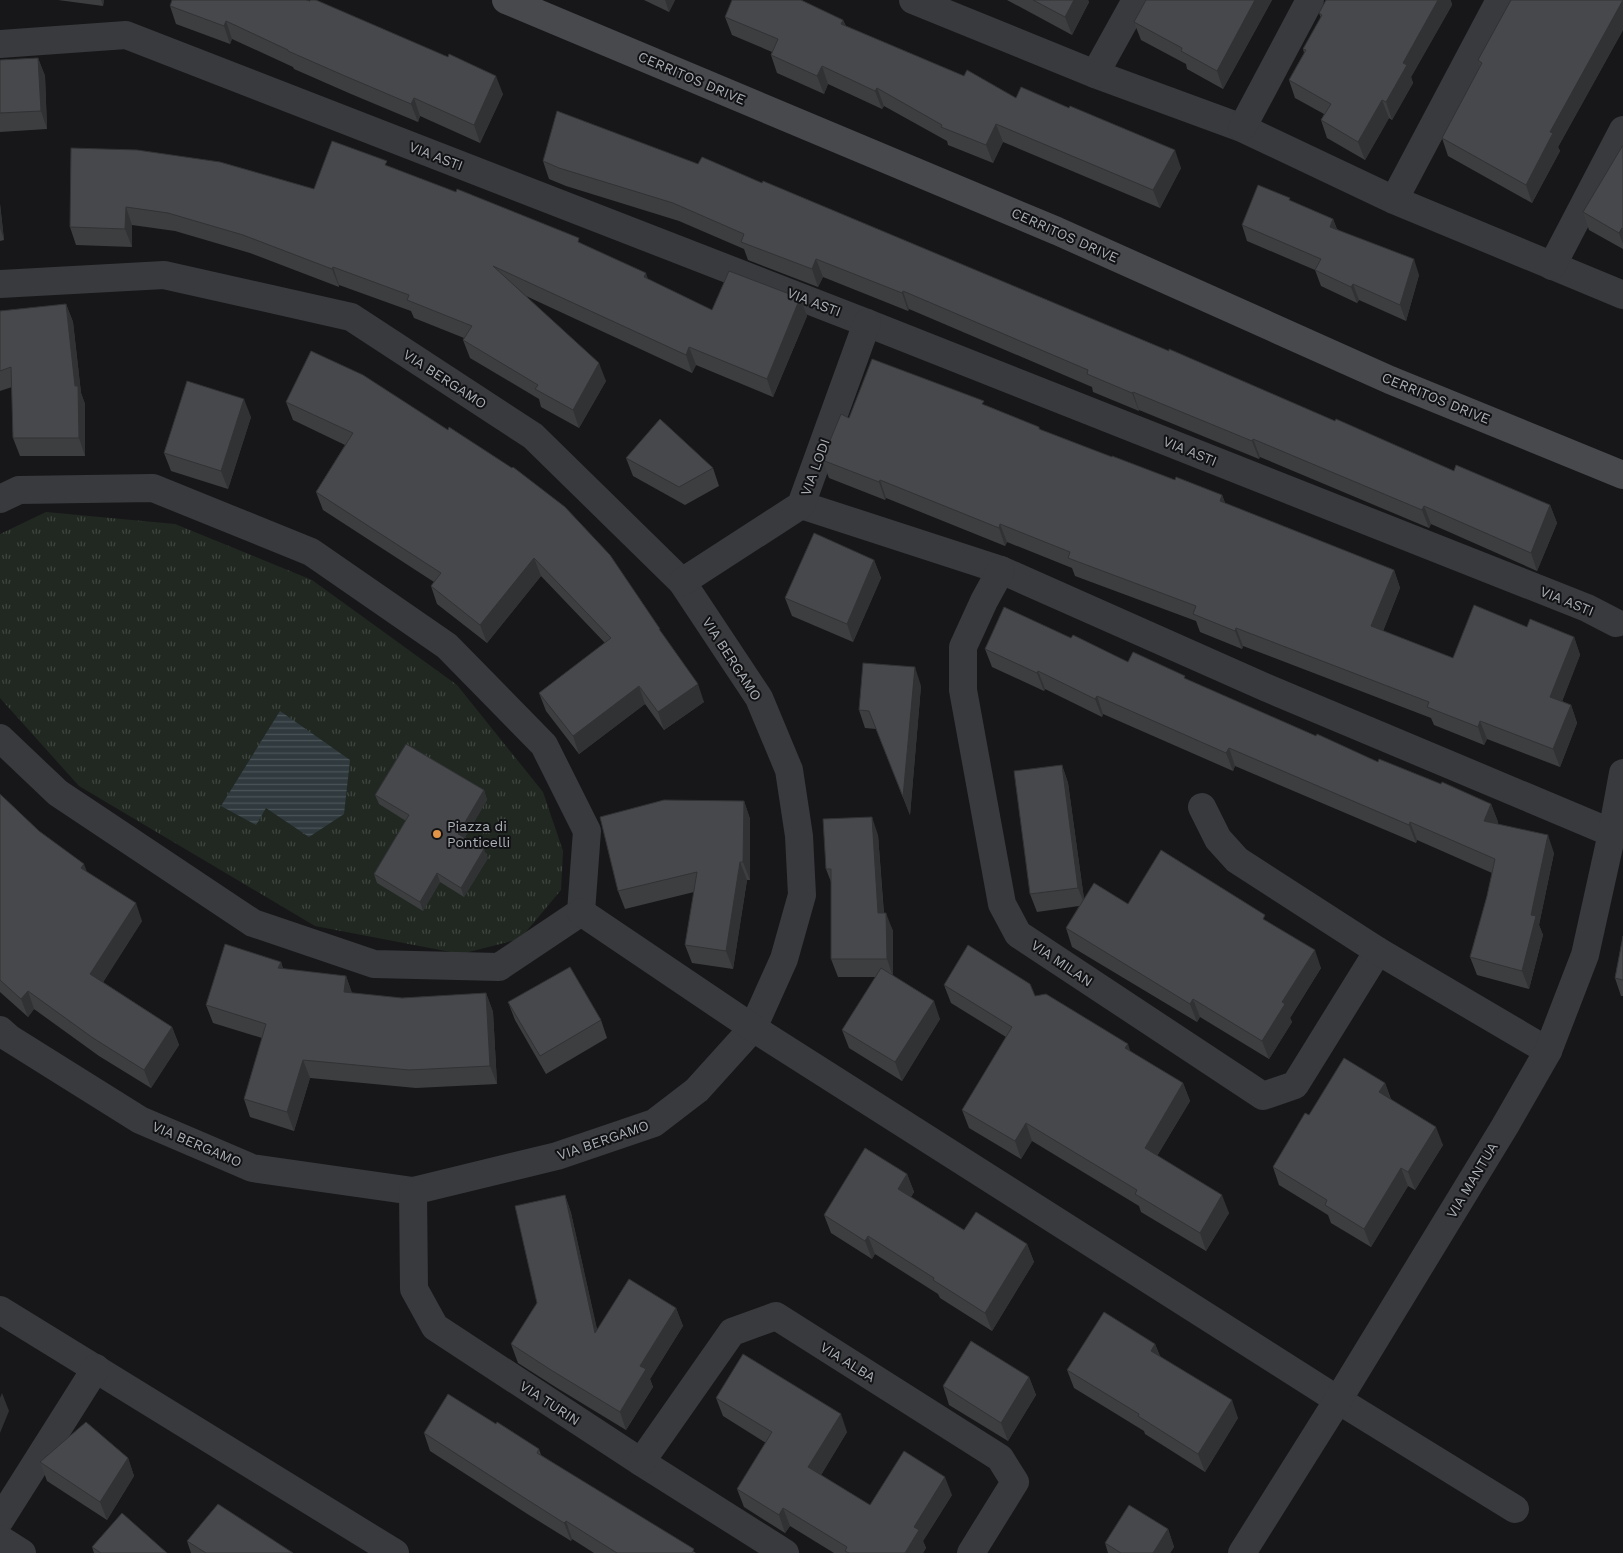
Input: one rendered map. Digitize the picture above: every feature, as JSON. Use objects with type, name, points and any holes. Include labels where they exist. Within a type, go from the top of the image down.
[{"type":"street","name":"CERRITOS DRIVE","points":[[506,0],[1057,231],[1390,380],[1623,475]]},
{"type":"street","points":[[1096,74],[1136,0]]},
{"type":"street","points":[[1242,128],[1310,0]]},
{"type":"street","points":[[1394,200],[1500,0]]},
{"type":"street","points":[[927,2],[1096,74],[1242,128],[1394,200],[1623,294]]},
{"type":"street","name":"VIA ASTI","points":[[0,44],[126,36],[867,323],[1569,601],[1621,625]]},
{"type":"street","points":[[1552,266],[1623,130]]},
{"type":"street","name":"VIA BERGAMO","points":[[0,284],[164,275],[351,317],[533,436],[682,582],[759,698],[789,770],[799,836],[802,895],[784,959],[753,1028],[697,1090],[654,1123],[557,1156],[414,1191],[252,1168],[140,1120],[0,1030]]},
{"type":"street","name":"VIA LODI","points":[[682,582],[801,505],[867,323]]},
{"type":"street","points":[[0,499],[19,490],[153,488],[311,552],[447,646],[544,745],[587,831],[581,912]]},
{"type":"street","points":[[801,505],[1002,570],[1267,688],[1612,833]]},
{"type":"street","name":"VIA MILAN","points":[[1002,570],[984,601],[963,647],[962,690],[1002,904],[1018,934],[1263,1096],[1295,1085],[1378,951]]},
{"type":"street","points":[[0,738],[58,793],[253,923],[374,964],[499,967],[581,912]]},
{"type":"street","name":"VIA MANTUA","points":[[1242,1553],[1338,1400],[1548,1052],[1585,955],[1623,773]]},
{"type":"street","points":[[1202,807],[1218,839],[1238,860],[1378,951],[1548,1052]]},
{"type":"street","points":[[581,912],[753,1028],[1338,1400],[1515,1509]]},
{"type":"street","name":"VIA TURIN","points":[[414,1191],[414,1289],[435,1327],[641,1462],[785,1553]]},
{"type":"street","points":[[0,1310],[395,1553]]},
{"type":"street","name":"VIA ALBA","points":[[641,1462],[732,1332],[776,1316],[1000,1458],[1015,1482],[971,1553]]},
{"type":"street","points":[[0,1520],[96,1368]]},
{"type":"street","points":[[0,1539],[22,1553]]},
{"type":"green space","points":[[46,512],[175,524],[312,580],[457,685],[543,792],[563,851],[561,890],[520,939],[461,954],[315,926],[79,786],[0,698],[0,534]]},
{"type":"shaded area","points":[[280,711],[350,760],[344,814],[309,837],[266,808],[256,825],[221,806]]},
{"type":"building","points":[[172,0],[316,0],[448,57],[449,54],[496,76],[474,125],[414,98],[411,104],[288,51],[226,21],[224,26],[170,6]]},
{"type":"building","points":[[732,0],[801,0],[843,20],[841,24],[964,76],[967,70],[1016,98],[1021,87],[1175,150],[1153,190],[996,124],[986,145],[941,127],[942,125],[877,88],[875,91],[822,66],[817,76],[771,55],[778,39],[725,17]]},
{"type":"building","points":[[1033,0],[1074,0],[1065,17]]},
{"type":"building","points":[[1146,0],[1255,0],[1217,71],[1181,51],[1182,48],[1134,22]]},
{"type":"building","points":[[1326,0],[1438,0],[1403,63],[1407,65],[1386,102],[1382,100],[1358,142],[1321,120],[1331,104],[1289,80],[1306,50],[1303,49],[1322,15],[1319,13]]},
{"type":"building","points":[[1511,0],[1623,0],[1550,132],[1553,133],[1526,185],[1442,138],[1482,63],[1478,60]]},
{"type":"building","points":[[38,58],[41,111],[0,113],[0,60]]},
{"type":"building","points":[[557,111],[698,164],[702,157],[762,183],[763,181],[1169,351],[1169,349],[1335,421],[1336,419],[1454,471],[1456,465],[1550,505],[1531,553],[1424,506],[1422,510],[1253,439],[1252,441],[1132,393],[1087,374],[1088,370],[903,291],[902,293],[816,259],[812,269],[741,242],[744,234],[673,203],[559,168],[543,161]]},
{"type":"building","points":[[332,141],[387,161],[385,165],[456,192],[457,189],[579,238],[578,242],[646,273],[644,277],[712,310],[729,271],[800,298],[767,379],[689,347],[686,355],[493,266],[599,363],[573,410],[535,389],[538,385],[463,340],[472,326],[407,300],[409,295],[333,267],[332,269],[243,235],[168,213],[126,207],[125,229],[70,227],[71,148],[137,150],[220,162],[314,189]]},
{"type":"building","points":[[1623,145],[1623,229],[1619,233],[1583,212]]},
{"type":"building","points":[[1258,185],[1333,219],[1330,227],[1414,259],[1400,305],[1353,284],[1351,287],[1315,270],[1321,259],[1242,225]]},
{"type":"building","points":[[66,304],[75,386],[78,386],[79,438],[13,438],[11,367],[0,371],[0,311]]},
{"type":"building","points":[[311,351],[363,375],[448,430],[449,427],[513,467],[565,507],[610,555],[698,684],[658,712],[639,686],[573,736],[539,693],[611,638],[534,558],[480,625],[431,586],[441,573],[316,492],[353,433],[286,402]]},
{"type":"building","points":[[872,359],[984,401],[982,404],[1039,427],[1039,429],[1175,480],[1176,477],[1222,495],[1220,501],[1394,570],[1371,626],[1453,658],[1474,605],[1527,627],[1530,619],[1574,637],[1550,697],[1571,705],[1553,749],[1480,721],[1478,727],[1427,707],[1429,702],[1236,628],[1235,631],[1193,614],[1196,606],[1068,558],[1070,552],[1000,524],[999,528],[880,480],[879,482],[822,460],[841,414],[849,418]]},
{"type":"building","points":[[187,381],[244,399],[221,471],[164,453]]},
{"type":"building","points":[[660,419],[713,468],[679,487],[626,458]]},
{"type":"building","points":[[814,533],[874,560],[847,624],[785,598]]},
{"type":"building","points":[[1004,607],[1071,638],[1073,635],[1128,662],[1133,652],[1185,676],[1184,678],[1316,736],[1317,734],[1378,762],[1379,759],[1441,784],[1442,782],[1491,804],[1484,821],[1548,835],[1531,915],[1536,916],[1522,971],[1470,957],[1495,859],[1410,822],[1409,825],[1229,748],[1226,753],[1097,696],[1095,699],[1038,671],[1037,673],[985,649]]},
{"type":"building","points":[[863,663],[915,667],[903,797],[869,711],[859,710]]},
{"type":"building","name":"Piazza di Ponticelli","points":[[406,744],[484,790],[458,834],[484,849],[461,888],[437,873],[420,902],[374,874],[409,815],[375,795]]},
{"type":"building","points":[[1062,765],[1078,888],[1030,894],[1014,771]]},
{"type":"building","points":[[0,794],[39,831],[84,864],[81,868],[136,903],[90,974],[172,1027],[144,1070],[93,1038],[28,991],[21,999],[0,980]]},
{"type":"building","points":[[664,800],[744,801],[743,862],[740,862],[726,951],[685,945],[697,872],[618,891],[600,817]]},
{"type":"building","points":[[872,817],[878,913],[886,913],[887,959],[831,959],[831,869],[826,869],[823,819]]},
{"type":"building","points":[[1161,850],[1265,915],[1263,919],[1315,950],[1282,1002],[1285,1004],[1262,1041],[1193,999],[1190,1004],[1066,928],[1094,883],[1128,904]]},
{"type":"building","points":[[1623,936],[1623,980],[1615,978]]},
{"type":"building","points":[[225,944],[281,962],[278,968],[346,976],[344,992],[402,998],[486,993],[490,1066],[409,1070],[303,1060],[287,1112],[244,1099],[266,1024],[206,1005]]},
{"type":"building","points":[[968,945],[1030,984],[1035,996],[1046,994],[1128,1044],[1125,1048],[1183,1083],[1145,1148],[1222,1195],[1200,1233],[1135,1194],[1137,1190],[1026,1123],[1015,1141],[962,1110],[1012,1027],[944,985]]},
{"type":"building","points":[[570,967],[601,1020],[540,1056],[508,1002]]},
{"type":"building","points":[[881,968],[934,1001],[895,1062],[842,1030]]},
{"type":"building","points":[[1344,1058],[1385,1083],[1379,1092],[1436,1127],[1408,1172],[1401,1168],[1364,1229],[1325,1205],[1327,1200],[1273,1167],[1305,1113],[1309,1115]]},
{"type":"building","points":[[865,1148],[907,1174],[898,1189],[964,1230],[976,1212],[1027,1244],[985,1313],[868,1236],[865,1241],[824,1215]]},
{"type":"building","points":[[565,1195],[595,1333],[629,1279],[676,1308],[640,1366],[646,1369],[620,1412],[511,1344],[537,1303],[515,1206]]},
{"type":"building","points":[[1104,1312],[1155,1344],[1151,1351],[1232,1400],[1198,1454],[1138,1416],[1139,1414],[1067,1370]]},
{"type":"building","points":[[971,1341],[1029,1377],[1001,1423],[943,1386]]},
{"type":"building","points":[[743,1354],[841,1414],[808,1467],[870,1505],[904,1451],[945,1477],[914,1527],[919,1530],[905,1553],[849,1553],[845,1551],[847,1547],[783,1508],[779,1515],[737,1489],[772,1432],[716,1398]]},
{"type":"building","points":[[448,1394],[539,1449],[537,1453],[694,1549],[692,1553],[617,1553],[566,1521],[564,1523],[424,1433]]},
{"type":"building","points":[[86,1422],[128,1458],[100,1502],[40,1462]]},
{"type":"building","points":[[218,1504],[293,1553],[206,1553],[187,1541]]},
{"type":"building","points":[[1129,1505],[1168,1529],[1153,1553],[1121,1553],[1105,1543]]},
{"type":"building","points":[[122,1513],[167,1553],[101,1553],[92,1547]]},
{"type":"place","name":"Piazza di Ponticelli","points":[[437,834]]}]
